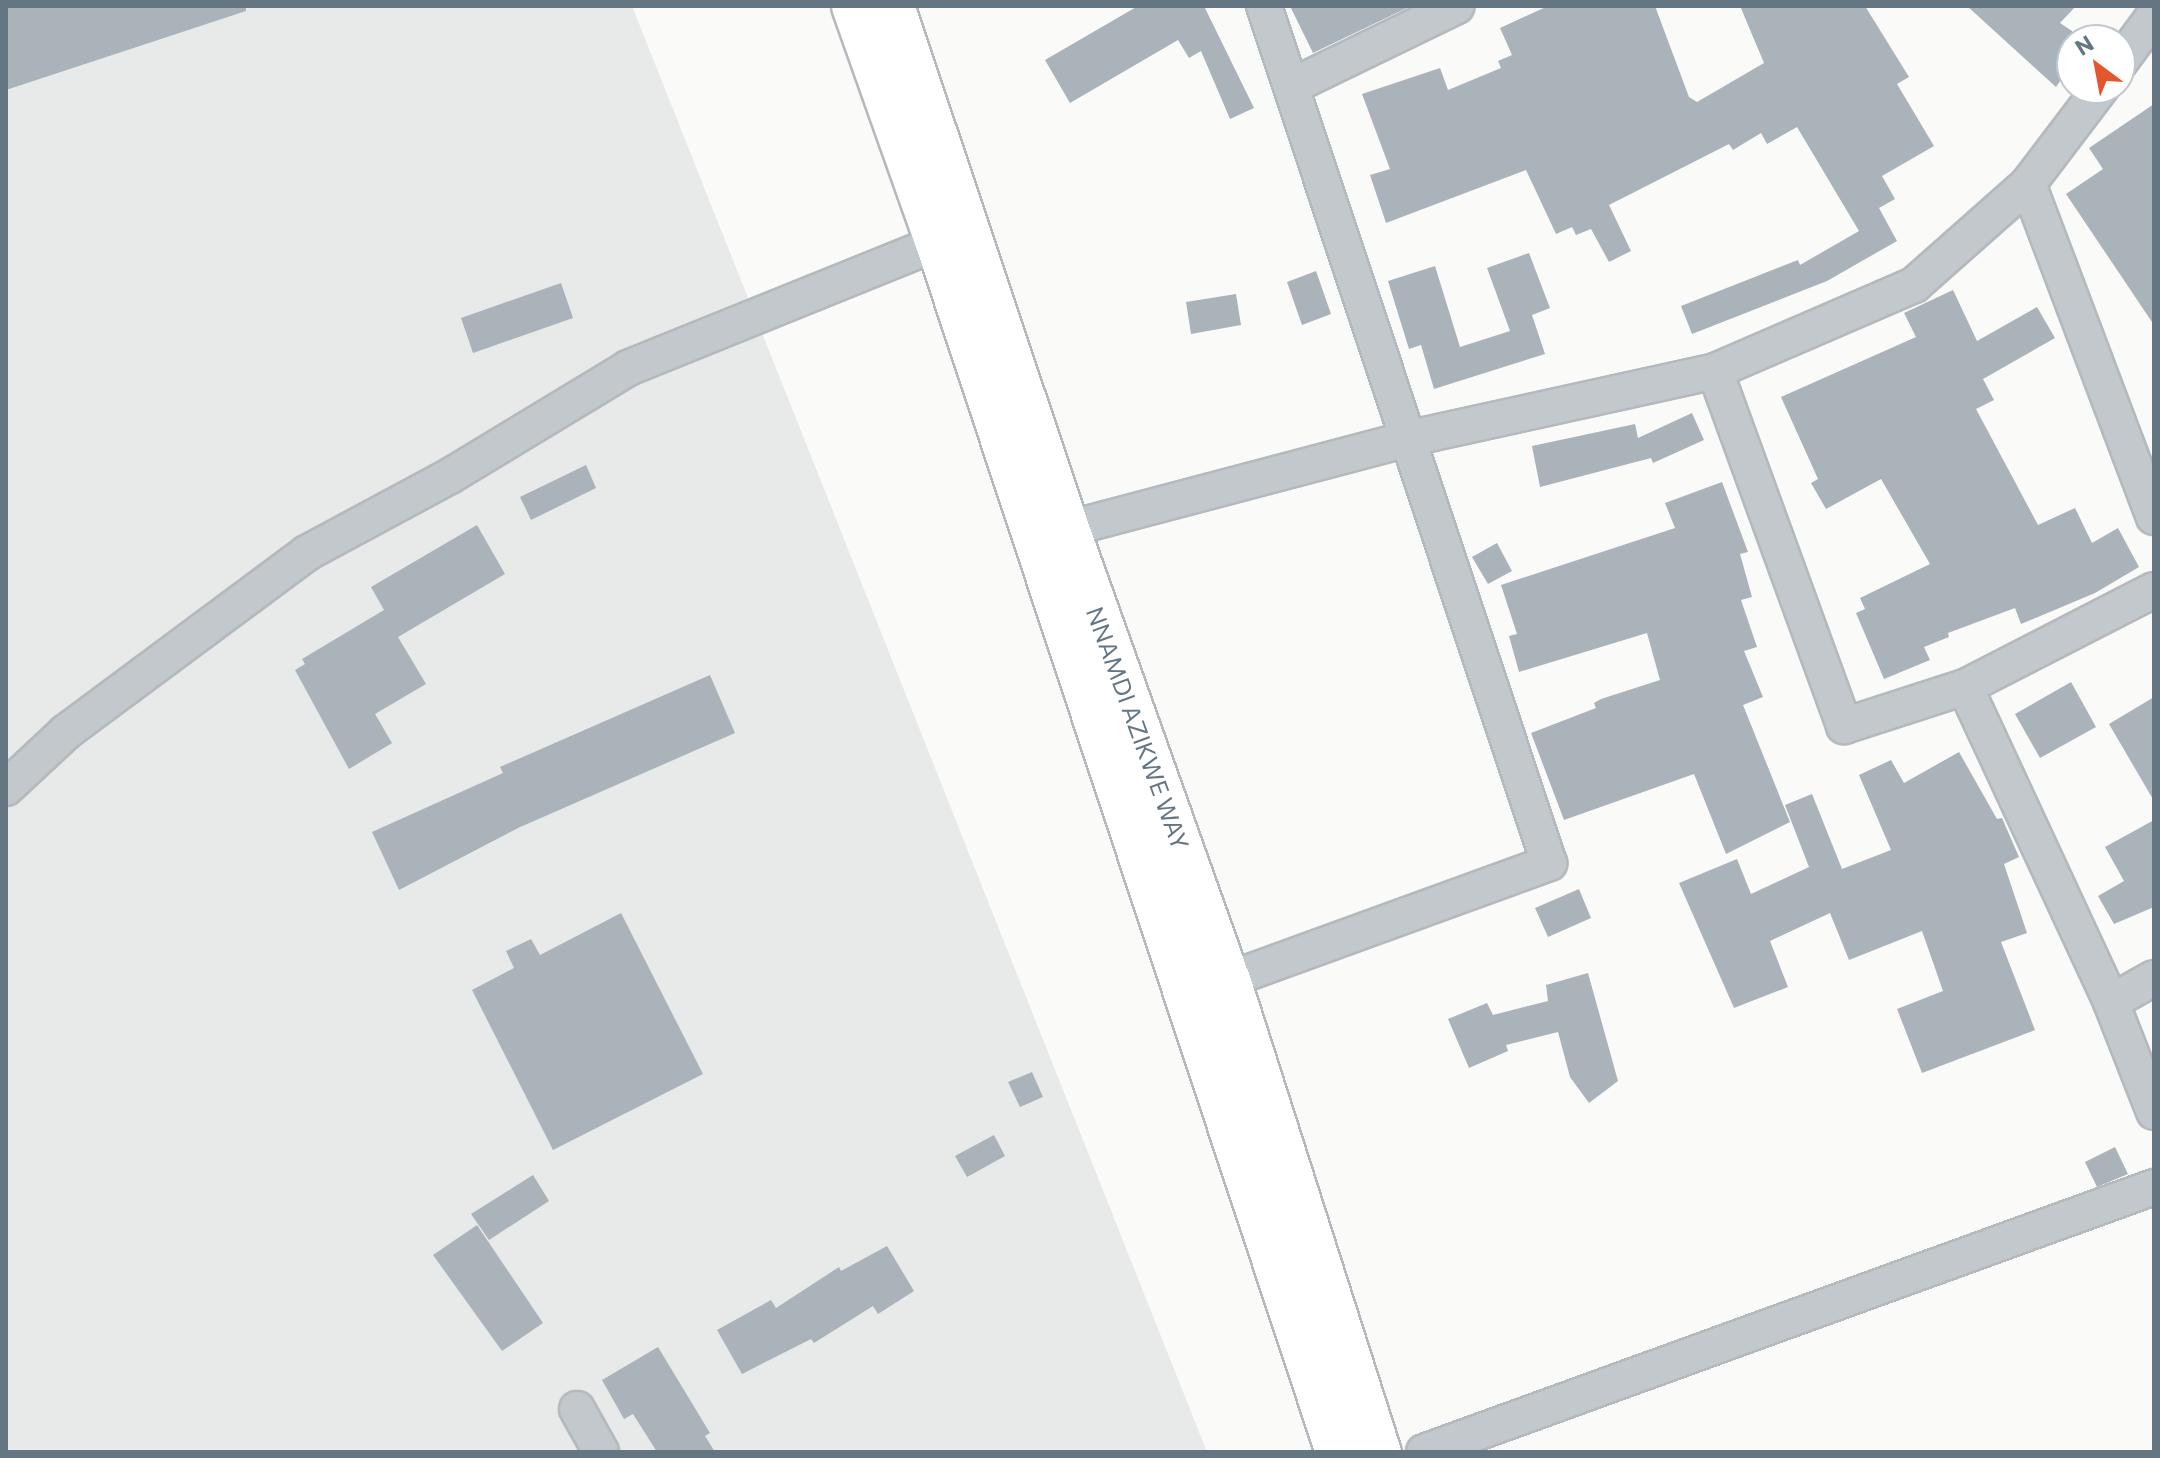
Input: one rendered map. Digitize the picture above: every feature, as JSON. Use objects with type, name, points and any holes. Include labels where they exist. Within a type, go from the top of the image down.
[{"type":"highway","name":"NNAMDI AZIKWE WAY","points":[[854,6],[938,243],[1338,1452]]},
{"type":"highway","name":"NNAMDI AZIKWE WAY","points":[[892,6],[1067,529],[1228,980],[1379,1452]]},
{"type":"street","points":[[1228,980],[1549,863],[1411,438],[1264,6]]},
{"type":"street","points":[[1292,86],[1457,6]]},
{"type":"street","points":[[2136,41],[2154,17],[2147,6]]},
{"type":"street","points":[[1067,529],[1411,438],[1715,371],[1914,285],[2028,184],[2089,104]]},
{"type":"street","points":[[2028,184],[2154,517]]},
{"type":"street","points":[[6,788],[66,732],[307,553],[450,476],[628,368],[938,243]]},
{"type":"street","points":[[1715,371],[1844,726],[1965,687],[2154,590]]},
{"type":"street","points":[[1965,687],[2111,1002],[2154,1112]]},
{"type":"street","points":[[2111,1002],[2154,978]]},
{"type":"street","points":[[1424,1452],[2154,1187]]},
{"type":"street","points":[[577,1409],[601,1452]]},
{"type":"shaded area","points":[[6,6],[632,6],[1207,1452],[6,1452]]},
{"type":"building","points":[[6,6],[246,6],[246,11],[6,90]]},
{"type":"building","points":[[1138,6],[1204,6],[1254,108],[1230,119],[1201,51],[1189,58],[1178,40],[1070,103],[1045,60]]},
{"type":"building","points":[[1290,6],[1411,6],[1313,53]]},
{"type":"building","points":[[1548,6],[1655,6],[1689,97],[1697,102],[1764,63],[1740,6],[1865,6],[1909,77],[1897,84],[1934,146],[1882,176],[1895,199],[1879,208],[1897,241],[1827,281],[1692,334],[1681,306],[1798,260],[1800,265],[1859,231],[1797,127],[1767,144],[1761,133],[1733,150],[1729,144],[1609,205],[1631,251],[1609,262],[1591,229],[1576,235],[1572,227],[1556,234],[1526,170],[1386,223],[1370,175],[1390,169],[1362,94],[1440,68],[1448,90],[1501,68],[1498,61],[1512,55],[1500,28]]},
{"type":"building","points":[[1967,6],[2076,6],[2062,24],[2056,24],[2056,87]]},
{"type":"building","points":[[2154,104],[2154,325],[2066,194],[2103,169],[2089,148]]},
{"type":"building","points":[[1529,253],[1550,308],[1532,315],[1545,354],[1434,389],[1421,345],[1409,349],[1388,281],[1435,266],[1460,347],[1510,331],[1487,268]]},
{"type":"building","points":[[1316,271],[1331,314],[1302,325],[1287,282]]},
{"type":"building","points":[[561,283],[573,318],[473,353],[461,318]]},
{"type":"building","points":[[1953,290],[1977,341],[2037,307],[2055,338],[1983,379],[1994,400],[1976,409],[2038,525],[2075,508],[2092,543],[2118,528],[2139,567],[2095,593],[2021,624],[2015,608],[1948,633],[1949,637],[1924,647],[1930,660],[1884,679],[1856,613],[1865,609],[1860,598],[1930,564],[1881,479],[1826,509],[1811,483],[1818,479],[1781,397],[1916,337],[1904,313]]},
{"type":"building","points":[[1236,294],[1241,325],[1191,334],[1186,302]]},
{"type":"building","points":[[1692,413],[1704,440],[1653,463],[1651,458],[1540,487],[1532,446],[1635,424],[1638,438]]},
{"type":"building","points":[[586,465],[596,488],[531,520],[520,497]]},
{"type":"building","points":[[1722,482],[1748,552],[1740,554],[1752,597],[1741,600],[1757,647],[1744,651],[1763,697],[1743,705],[1790,822],[1726,854],[1694,774],[1564,820],[1531,733],[1596,708],[1594,703],[1601,699],[1660,680],[1647,633],[1519,672],[1509,636],[1517,634],[1501,585],[1675,528],[1665,503]]},
{"type":"building","points":[[477,525],[505,574],[398,637],[426,684],[375,714],[392,743],[349,769],[295,670],[305,664],[302,659],[384,610],[371,587]]},
{"type":"building","points":[[1497,543],[1512,571],[1488,584],[1472,557]]},
{"type":"building","points":[[710,675],[735,733],[518,828],[399,890],[372,832],[503,773],[500,767]]},
{"type":"building","points":[[2071,682],[2096,727],[2040,758],[2015,714]]},
{"type":"building","points":[[2154,697],[2154,801],[2109,724]]},
{"type":"building","points":[[1959,752],[1997,819],[2002,818],[2019,857],[2004,864],[2027,933],[2001,942],[2035,1030],[1922,1073],[1897,1009],[1943,991],[1922,931],[1849,960],[1830,913],[1770,941],[1788,987],[1734,1008],[1679,883],[1737,859],[1751,894],[1809,867],[1785,805],[1812,794],[1842,869],[1891,850],[1859,775],[1891,760],[1904,783]]},
{"type":"building","points":[[2154,820],[2154,907],[2114,924],[2098,896],[2124,881],[2105,847]]},
{"type":"building","points":[[1579,889],[1591,918],[1548,937],[1535,908]]},
{"type":"building","points":[[621,913],[703,1074],[553,1150],[472,990],[514,968],[506,951],[531,939],[540,955]]},
{"type":"building","points":[[1588,973],[1618,1081],[1589,1103],[1570,1077],[1558,1032],[1506,1045],[1508,1051],[1469,1068],[1448,1019],[1487,1003],[1493,1015],[1548,1001],[1546,985]]},
{"type":"building","points":[[1032,1072],[1043,1097],[1020,1107],[1008,1082]]},
{"type":"building","points":[[994,1135],[1005,1156],[967,1177],[955,1156]]},
{"type":"building","points":[[2115,1147],[2128,1174],[2097,1187],[2085,1162]]},
{"type":"building","points":[[533,1175],[549,1201],[489,1240],[471,1214]]},
{"type":"building","points":[[477,1225],[543,1323],[502,1351],[433,1255]]},
{"type":"building","points":[[887,1246],[914,1291],[878,1314],[873,1306],[814,1343],[811,1339],[742,1374],[717,1330],[771,1300],[776,1308],[839,1267],[841,1271]]},
{"type":"building","points":[[658,1347],[710,1433],[705,1436],[715,1452],[657,1452],[633,1414],[624,1419],[602,1380]]}]
